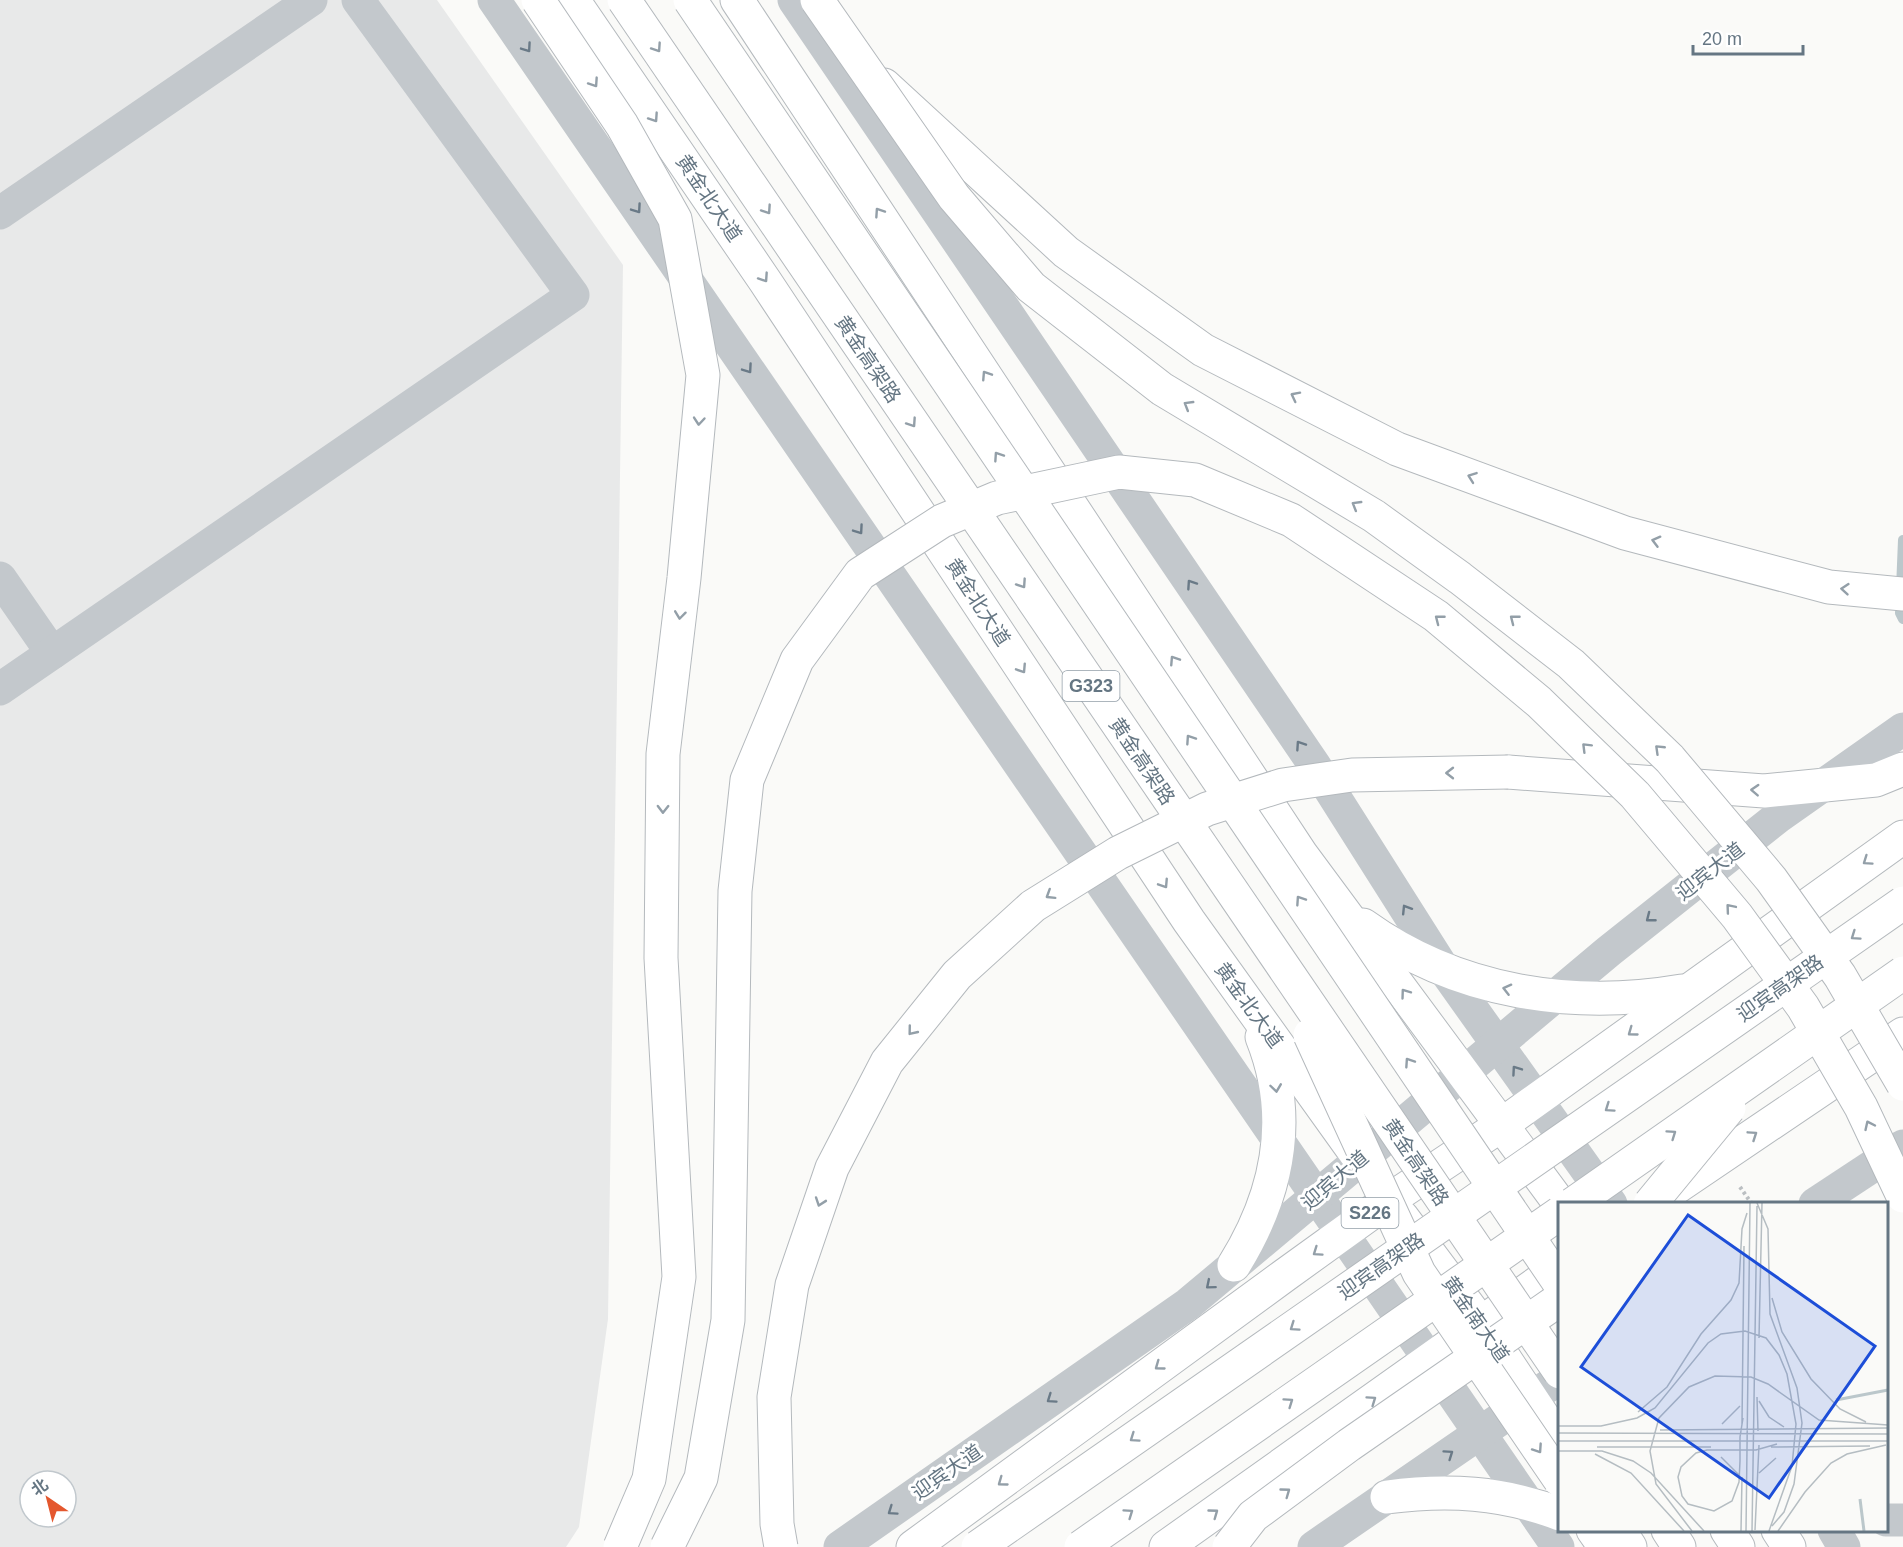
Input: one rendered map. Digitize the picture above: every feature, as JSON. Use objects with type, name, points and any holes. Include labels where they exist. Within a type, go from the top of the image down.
[{"type":"main road","points":[[538,0],[622,125],[675,219],[703,375],[684,578],[663,753],[661,958],[679,1277],[649,1479],[620,1547]]},
{"type":"main road","name":"黄金北大道","points":[[573,0],[765,280],[1176,901],[1389,1200]]},
{"type":"main road","name":"黄金高架路","points":[[624,0],[1558,1369]]},
{"type":"main road","name":"G323","points":[[690,0],[1558,1281]]},
{"type":"main road","points":[[737,0],[1301,854],[1558,1202]]},
{"type":"main road","points":[[817,0],[954,197],[1032,287],[1162,389],[1374,516],[1460,578],[1571,664],[1670,759],[1771,879],[1840,976],[1903,1084]]},
{"type":"main road","points":[[864,66],[1066,252],[1203,350],[1397,449],[1625,533],[1829,587],[1903,594]]},
{"type":"main road","points":[[667,1547],[701,1478],[728,1320],[735,891],[747,780],[797,660],[860,574],[942,521],[997,498],[1119,472],[1195,480],[1291,520],[1436,616],[1539,702],[1635,795],[1737,916],[1803,1007],[1861,1107],[1903,1196]]},
{"type":"main road","points":[[781,1547],[777,1524],[774,1396],[792,1285],[832,1168],[887,1062],[957,975],[1033,906],[1118,853],[1207,809],[1283,785],[1352,775],[1508,772],[1764,790],[1876,780],[1903,769]]},
{"type":"main road","name":"迎宾大道","points":[[913,1547],[1389,1200],[1537,1100],[1903,837]]},
{"type":"main road","name":"迎宾高架路","points":[[978,1547],[1903,903]]},
{"type":"main road","points":[[1342,909],[1408,953],[1445,970],[1519,992],[1605,1000],[1648,997],[1690,989]]},
{"type":"main road","points":[[1274,954],[1419,1274],[1558,1477]]},
{"type":"main road","points":[[1574,1202],[1903,973]]},
{"type":"main road","points":[[1234,1265],[1263,1214],[1272,1185],[1278,1139],[1276,1086],[1269,1054],[1242,994]]},
{"type":"main road","points":[[1652,1202],[1903,1034]]},
{"type":"main road","points":[[1652,1202],[1758,1074]]},
{"type":"main road","name":"黄金南大道","points":[[1389,1200],[1481,1323],[1558,1439]]},
{"type":"main road","points":[[1081,1547],[1558,1214]]},
{"type":"main road","points":[[1166,1547],[1558,1269]]},
{"type":"main road","points":[[1229,1547],[1253,1516],[1349,1445],[1558,1300]]},
{"type":"main road","points":[[1387,1497],[1423,1492],[1496,1495],[1558,1513]]},
{"type":"main road","points":[[1595,1532],[1605,1547]]},
{"type":"main road","points":[[1597,1532],[1621,1547]]},
{"type":"main road","points":[[1620,1532],[1630,1547]]},
{"type":"main road","points":[[1669,1532],[1679,1547]]},
{"type":"main road","points":[[1727,1532],[1738,1547]]},
{"type":"main road","points":[[1779,1532],[1789,1547]]},
{"type":"street","points":[[0,213],[311,0]]},
{"type":"street","points":[[0,689],[573,295],[358,0]]},
{"type":"street","points":[[494,0],[1557,1547]]},
{"type":"street","points":[[794,0],[1315,766],[1445,970],[1610,1202]]},
{"type":"street","points":[[0,578],[52,653]]},
{"type":"street","name":"迎宾大道","points":[[840,1547],[1188,1304],[1554,997],[1778,817],[1903,729]]},
{"type":"street","points":[[1817,1202],[1903,1146]]},
{"type":"street","points":[[1314,1547],[1558,1379]]},
{"type":"street","points":[[1835,1532],[1844,1547]]},
{"type":"shaded area","points":[[0,0],[437,0],[623,265],[608,1319],[579,1527],[566,1547],[0,1547]]},
{"type":"waterway","points":[[1903,540],[1900,613],[1903,619]]}]
